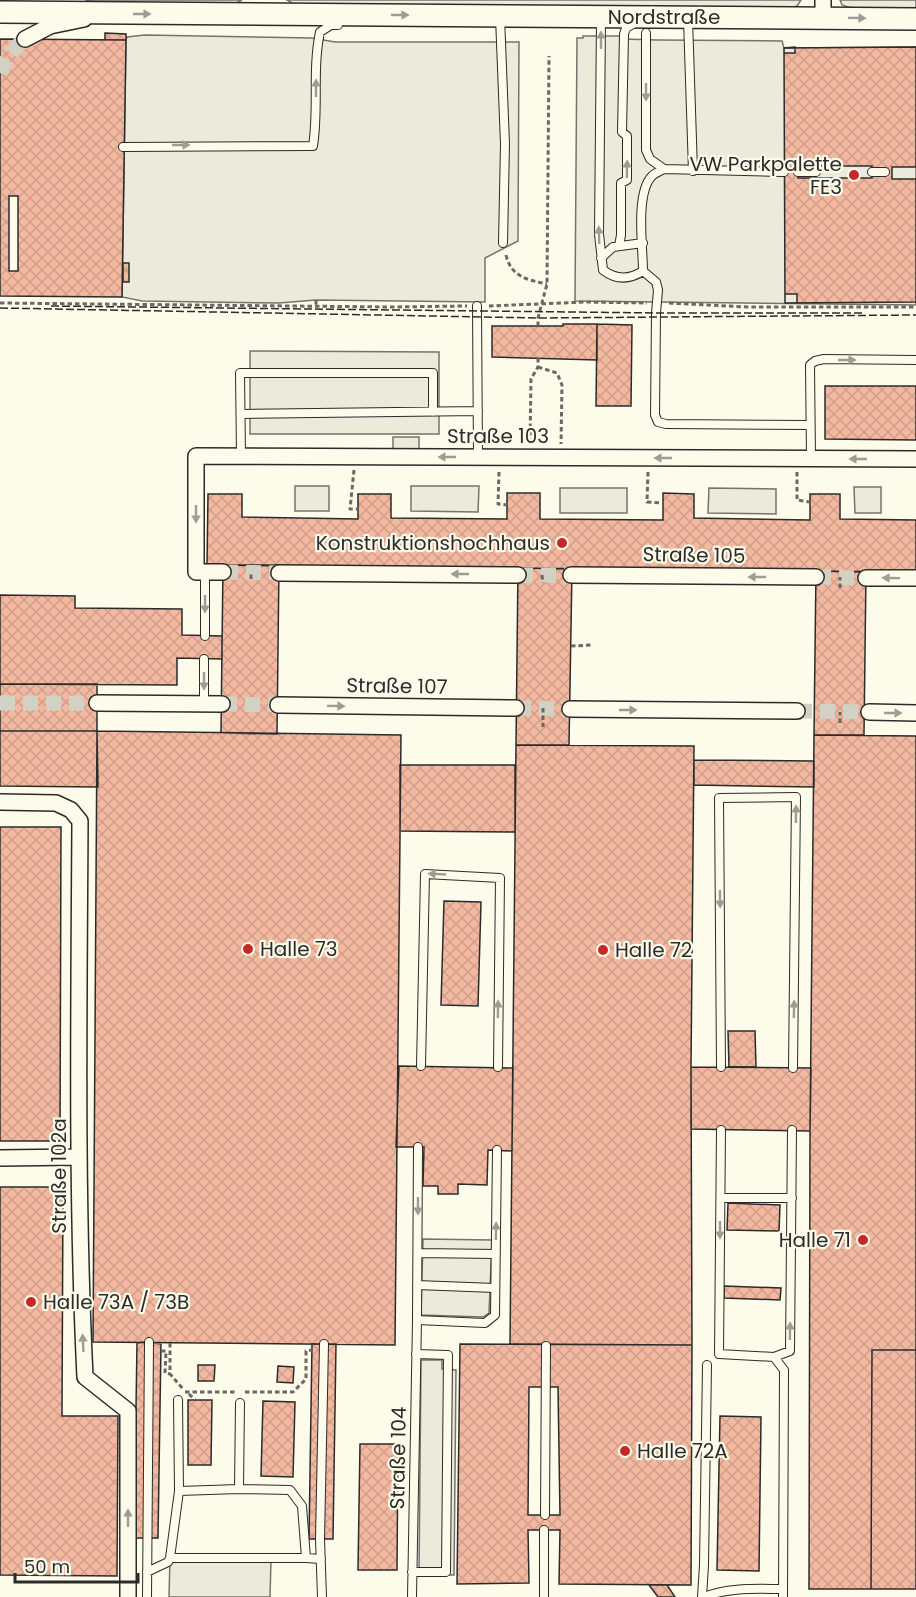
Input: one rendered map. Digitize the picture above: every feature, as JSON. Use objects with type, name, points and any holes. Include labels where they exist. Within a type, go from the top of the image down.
[{"type":"street","name":"Nordstraße","points":[[0,12],[113,14],[266,7],[362,15],[601,17],[644,25],[666,18],[688,21],[798,18],[823,9],[916,19]]},
{"type":"street","points":[[26,39],[50,26],[113,14]]},
{"type":"street","name":"Straße 103","points":[[200,572],[196,456],[916,459]]},
{"type":"street","points":[[200,572],[223,572]]},
{"type":"street","points":[[279,573],[518,574]]},
{"type":"street","name":"Straße 105","points":[[572,575],[816,577]]},
{"type":"street","points":[[866,578],[916,578]]},
{"type":"street","points":[[97,703],[222,704]]},
{"type":"street","name":"Straße 107","points":[[278,705],[516,708]]},
{"type":"street","points":[[570,709],[797,711]]},
{"type":"street","points":[[869,712],[916,713]]},
{"type":"street","name":"Straße 102a","points":[[0,802],[56,803],[71,810],[80,821],[79,1157],[85,1377],[128,1411],[128,1597]]},
{"type":"street","points":[[0,1158],[79,1157]]},
{"type":"lane","points":[[123,147],[313,146],[316,127],[316,51],[320,32],[331,24],[346,25],[362,15]]},
{"type":"lane","points":[[500,16],[505,144],[503,243]]},
{"type":"lane","points":[[601,17],[599,234],[601,258],[603,270],[611,276],[631,278],[643,271]]},
{"type":"lane","points":[[688,21],[693,171]]},
{"type":"lane","points":[[619,246],[621,183],[627,180],[627,136],[622,132],[626,28],[644,25],[646,150],[650,159],[664,170]]},
{"type":"lane","points":[[784,172],[664,170],[653,175],[646,184],[643,198],[643,271],[656,282],[658,303],[655,415],[658,422],[666,424],[809,425]]},
{"type":"lane","points":[[801,172],[816,172]]},
{"type":"lane","points":[[872,172],[885,172]]},
{"type":"lane","points":[[601,258],[613,247],[643,243]]},
{"type":"lane","points":[[477,306],[478,457]]},
{"type":"lane","points":[[804,458],[809,425],[810,365],[815,361],[916,360]]},
{"type":"lane","points":[[241,456],[240,373],[433,373],[433,412]]},
{"type":"lane","points":[[241,414],[478,411]]},
{"type":"lane","points":[[200,572],[205,636]]},
{"type":"lane","points":[[204,658],[204,704]]},
{"type":"lane","points":[[721,1067],[719,798],[796,797],[793,1068]]},
{"type":"lane","points":[[421,1066],[425,874],[500,878],[498,1067]]},
{"type":"lane","points":[[721,1130],[719,1354],[774,1357],[790,1351],[792,1130]]},
{"type":"lane","name":"Straße 104","points":[[412,1597],[418,1147]]},
{"type":"lane","points":[[417,1320],[485,1323],[495,1315],[497,1150]]},
{"type":"lane","points":[[721,1198],[792,1198]]},
{"type":"lane","points":[[418,1253],[496,1254]]},
{"type":"lane","points":[[417,1285],[495,1288]]},
{"type":"lane","points":[[147,1597],[149,1342]]},
{"type":"lane","points":[[322,1597],[320,1539],[324,1344]]},
{"type":"lane","points":[[545,1515],[546,1346]]},
{"type":"lane","points":[[412,1572],[446,1572],[448,1356],[416,1354]]},
{"type":"lane","points":[[707,1365],[703,1597],[733,1589],[783,1593],[784,1370],[774,1357]]},
{"type":"lane","points":[[147,1572],[168,1562],[170,1558],[179,1491],[178,1400]]},
{"type":"lane","points":[[239,1489],[240,1403]]},
{"type":"lane","points":[[179,1491],[290,1490],[302,1506],[306,1558]]},
{"type":"lane","points":[[544,1530],[544,1597]]},
{"type":"lane","points":[[170,1558],[321,1559]]},
{"type":"path","points":[[537,326],[547,284],[549,56]]},
{"type":"path","points":[[503,243],[508,264],[524,279],[547,284]]},
{"type":"path","points":[[316,300],[316,306]]},
{"type":"path","points":[[0,303],[31,301],[316,306],[352,304],[426,307],[585,302],[916,307]]},
{"type":"path","points":[[389,302],[389,307]]},
{"type":"path","points":[[426,302],[426,307]]},
{"type":"path","points":[[529,457],[531,379],[538,367],[538,357]]},
{"type":"path","points":[[538,367],[557,373],[562,385],[561,457]]},
{"type":"path","points":[[355,456],[350,509],[358,509]]},
{"type":"path","points":[[499,458],[498,504],[507,505]]},
{"type":"path","points":[[648,458],[647,502],[663,503]]},
{"type":"path","points":[[804,458],[797,500],[810,502]]},
{"type":"path","points":[[251,572],[251,579]]},
{"type":"path","points":[[542,575],[543,583]]},
{"type":"path","points":[[840,577],[840,588]]},
{"type":"path","points":[[571,646],[592,645]]},
{"type":"path","points":[[543,708],[543,727]]},
{"type":"path","points":[[840,712],[840,723]]},
{"type":"path","points":[[170,1343],[170,1374]]},
{"type":"path","points":[[306,1379],[306,1351],[312,1350]]},
{"type":"path","points":[[161,1351],[166,1351],[165,1373],[170,1374],[195,1400]]},
{"type":"shaded area","points":[[85,0],[242,0],[232,5],[106,4]]},
{"type":"shaded area","points":[[287,0],[801,0],[797,6],[787,9],[297,6]]},
{"type":"shaded area","points":[[840,0],[916,0],[916,10],[854,9],[842,5]]},
{"type":"shaded area","points":[[145,35],[312,38],[335,42],[519,42],[518,241],[485,258],[485,302],[316,300],[279,303],[142,301],[122,297],[126,40],[127,37]]},
{"type":"shaded area","points":[[583,36],[621,36],[622,39],[658,40],[782,41],[784,48],[916,47],[916,305],[575,301],[577,38],[583,38]]},
{"type":"shaded area","points":[[250,351],[439,352],[439,434],[250,434]]},
{"type":"shaded area","points":[[393,437],[419,437],[419,452],[393,452]]},
{"type":"shaded area","points":[[295,486],[329,486],[329,511],[295,511]]},
{"type":"shaded area","points":[[411,486],[479,486],[478,512],[411,511]]},
{"type":"shaded area","points":[[854,487],[881,487],[881,513],[855,513]]},
{"type":"shaded area","points":[[560,488],[627,488],[627,513],[560,513]]},
{"type":"shaded area","points":[[709,488],[776,489],[776,514],[708,513]]},
{"type":"shaded area","points":[[423,1239],[492,1240],[489,1313],[483,1317],[421,1315]]},
{"type":"shaded area","points":[[421,1360],[442,1360],[442,1369],[456,1370],[454,1575],[419,1575]]},
{"type":"shaded area","points":[[170,1558],[271,1560],[270,1597],[169,1597]]},
{"type":"building","points":[[105,33],[126,34],[126,40],[105,40]]},
{"type":"building","points":[[0,39],[126,40],[122,297],[0,296]]},
{"type":"building","points":[[795,47],[795,53],[784,53],[784,48]]},
{"type":"building","name":"VW Parkpalette FE3","points":[[916,47],[916,167],[892,167],[892,179],[916,179],[916,302],[785,303],[784,48]],"holes":[[[798,166],[816,166],[816,178],[798,178]]]},
{"type":"building","points":[[816,166],[872,166],[872,178],[816,178]]},
{"type":"building","points":[[9,196],[18,196],[18,271],[9,271]]},
{"type":"building","points":[[123,263],[129,263],[129,282],[123,282]]},
{"type":"building","points":[[785,294],[797,294],[797,303],[785,303]]},
{"type":"building","points":[[563,324],[597,324],[597,360],[492,357],[492,326],[563,326]]},
{"type":"building","points":[[597,324],[632,325],[631,406],[596,406]]},
{"type":"building","points":[[825,386],[916,386],[916,440],[825,439]]},
{"type":"building","name":"Konstruktionshochhaus","points":[[507,493],[540,493],[540,519],[663,520],[663,493],[694,494],[694,518],[810,520],[810,494],[840,494],[840,519],[916,520],[916,572],[207,565],[208,494],[242,494],[242,517],[358,519],[358,494],[391,494],[391,518],[507,519]]},
{"type":"building","points":[[223,565],[279,565],[277,734],[221,733]]},
{"type":"building","points":[[518,568],[572,569],[569,745],[516,745]]},
{"type":"building","points":[[816,571],[866,572],[864,735],[814,735]]},
{"type":"building","points":[[0,595],[75,596],[75,608],[182,609],[182,635],[222,636],[222,659],[177,658],[177,685],[0,684]]},
{"type":"building","points":[[0,684],[97,684],[97,731],[0,731]]},
{"type":"building","points":[[0,731],[97,731],[98,787],[0,786]]},
{"type":"building","name":"Halle 73","points":[[97,731],[401,735],[395,1345],[93,1342]]},
{"type":"building","name":"Halle 71","points":[[814,735],[916,736],[916,1350],[872,1350],[871,1589],[809,1589]]},
{"type":"building","name":"Halle 72","points":[[516,745],[694,746],[691,1067],[692,1345],[510,1344]]},
{"type":"building","points":[[694,760],[814,761],[814,787],[694,785]]},
{"type":"building","points":[[400,765],[515,765],[515,832],[400,831]]},
{"type":"building","points":[[0,827],[61,827],[60,1141],[0,1141]]},
{"type":"building","points":[[444,901],[481,902],[478,1006],[441,1005]]},
{"type":"building","points":[[728,1031],[755,1031],[756,1067],[729,1067]]},
{"type":"building","points":[[399,1066],[513,1068],[512,1151],[488,1150],[487,1185],[458,1184],[458,1194],[438,1194],[438,1186],[423,1186],[424,1147],[396,1147]]},
{"type":"building","points":[[691,1067],[811,1068],[810,1131],[691,1129]]},
{"type":"building","name":"Halle 73A / 73B","points":[[0,1187],[63,1187],[62,1416],[118,1416],[117,1576],[0,1575]]},
{"type":"building","points":[[728,1203],[780,1205],[779,1231],[727,1230]]},
{"type":"building","points":[[724,1286],[781,1288],[780,1300],[724,1298]]},
{"type":"building","points":[[137,1343],[161,1344],[158,1538],[134,1538]]},
{"type":"building","points":[[312,1344],[336,1344],[333,1539],[309,1539]]},
{"type":"building","name":"Halle 72A","points":[[460,1344],[692,1345],[691,1585],[559,1584],[560,1530],[528,1530],[529,1583],[457,1584]],"holes":[[[529,1387],[558,1387],[560,1515],[528,1515]]]},
{"type":"building","points":[[872,1350],[916,1350],[916,1589],[871,1589]]},
{"type":"building","points":[[198,1365],[215,1365],[214,1381],[198,1381]]},
{"type":"building","points":[[278,1366],[294,1367],[293,1383],[277,1382]]},
{"type":"building","points":[[188,1400],[212,1400],[211,1465],[188,1465]]},
{"type":"building","points":[[263,1401],[295,1402],[293,1477],[261,1476]]},
{"type":"building","points":[[720,1416],[761,1417],[759,1571],[717,1570]]},
{"type":"building","points":[[360,1444],[398,1444],[397,1570],[358,1570]]},
{"type":"building","points":[[649,1585],[667,1585],[675,1597],[658,1597]]},
{"type":"tunnel","points":[[0,73],[10,54],[25,39]]},
{"type":"tunnel","points":[[223,572],[279,573]]},
{"type":"tunnel","points":[[518,575],[571,575]]},
{"type":"tunnel","points":[[816,577],[866,578]]},
{"type":"tunnel","points":[[0,703],[97,703]]},
{"type":"tunnel","points":[[222,704],[278,705]]},
{"type":"tunnel","points":[[516,708],[570,709]]},
{"type":"tunnel","points":[[797,711],[869,712]]},
{"type":"fence","points":[[51,306],[864,313]]},
{"type":"fence","points":[[0,308],[538,318],[916,315]]},
{"type":"place","name":"VW Parkpalette FE3","points":[[854,175]]},
{"type":"place","name":"Konstruktionshochhaus","points":[[562,543]]},
{"type":"place","name":"Halle 73","points":[[248,949]]},
{"type":"place","name":"Halle 72","points":[[603,950]]},
{"type":"place","name":"Halle 71","points":[[863,1240]]},
{"type":"place","name":"Halle 73A / 73B","points":[[31,1302]]},
{"type":"place","name":"Halle 72A","points":[[625,1451]]}]
